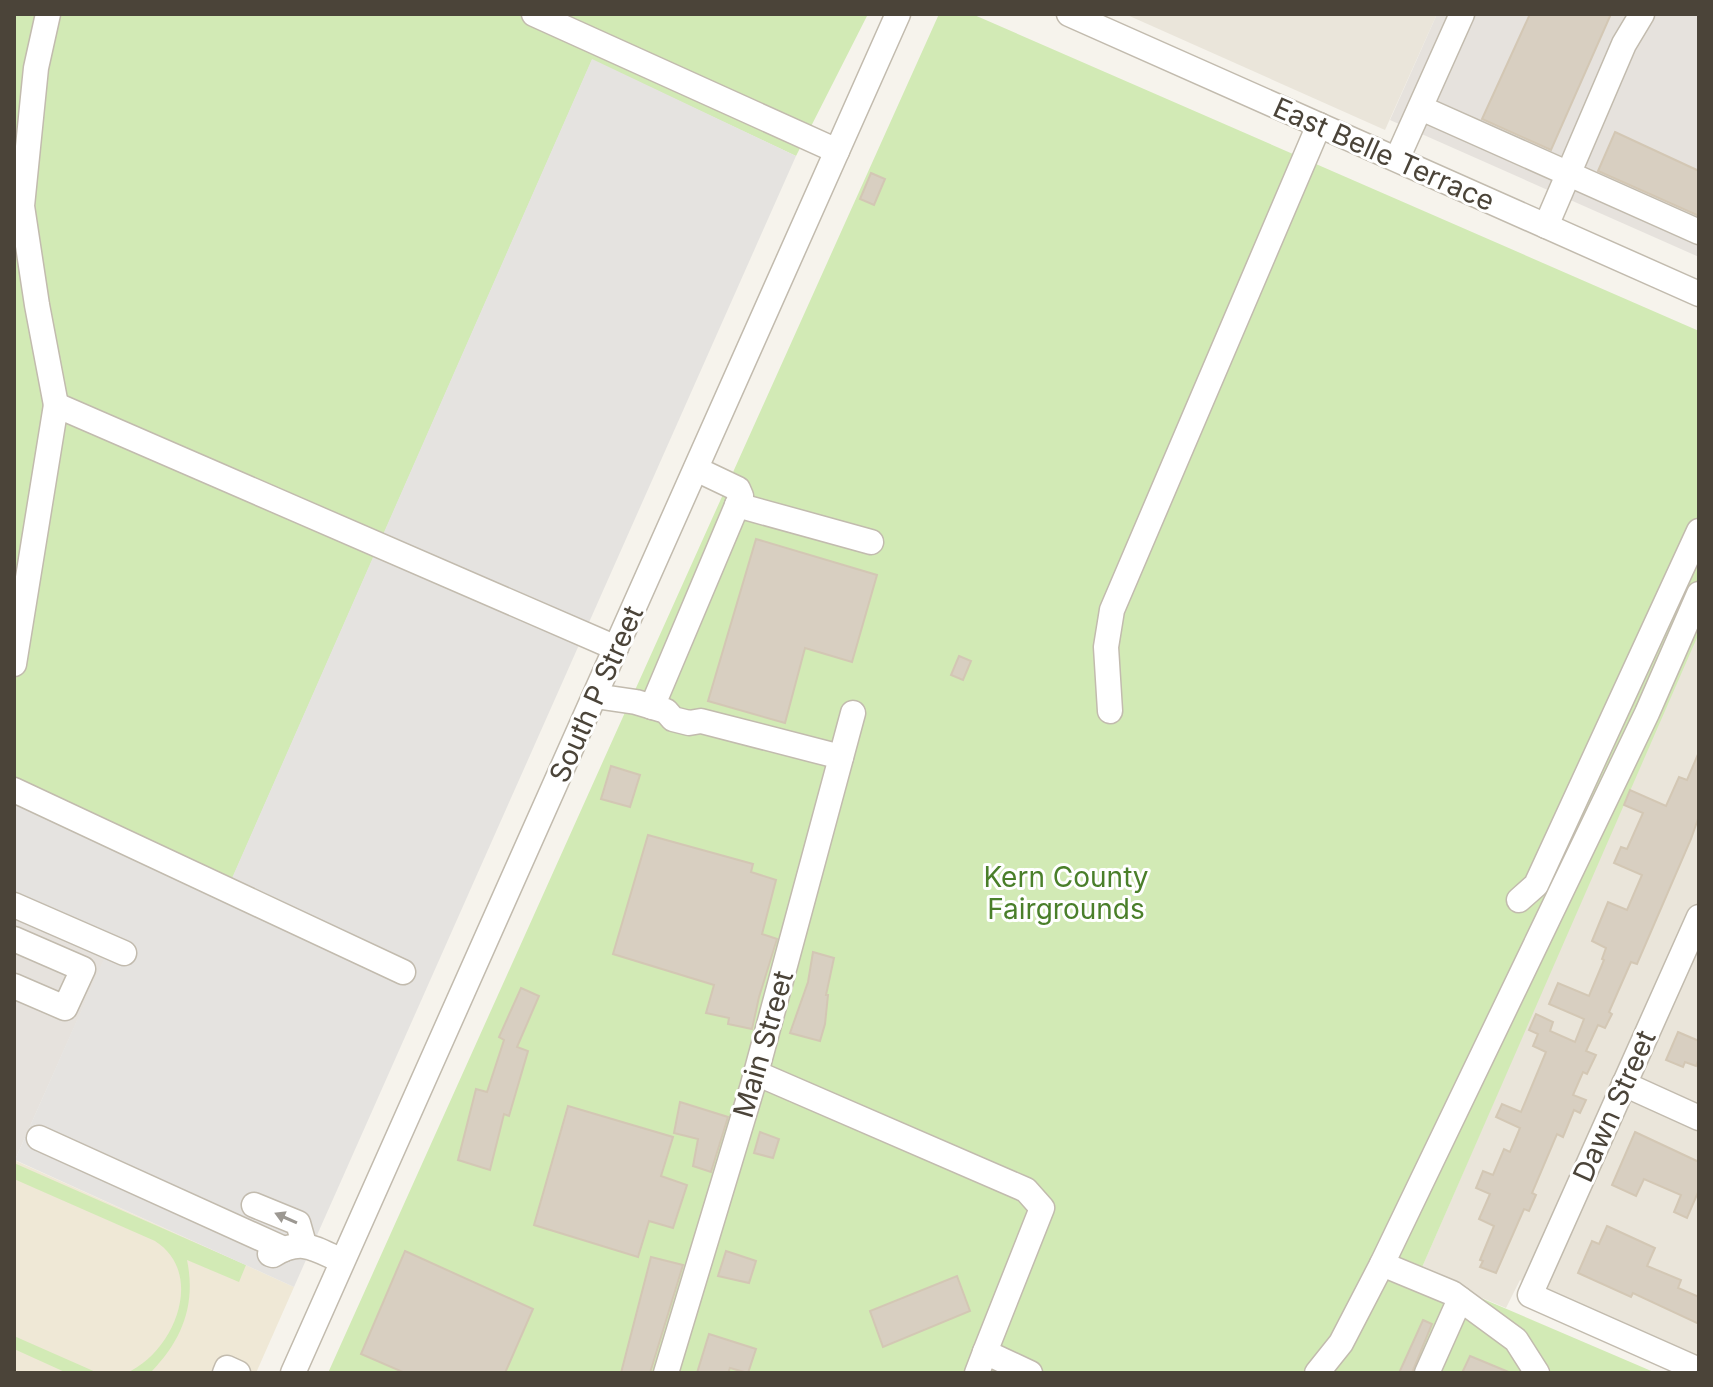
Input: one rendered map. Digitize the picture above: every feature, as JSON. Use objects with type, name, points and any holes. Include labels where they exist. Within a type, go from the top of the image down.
[{"type":"street","points":[[14,664],[56,405],[22,206],[36,68],[48,14]]},
{"type":"street","points":[[534,14],[837,151]]},
{"type":"street","name":"South P Street","points":[[293,1373],[898,14]]},
{"type":"street","name":"East Belle Terrace","points":[[1069,14],[1699,294]]},
{"type":"street","points":[[1397,159],[1462,14]]},
{"type":"street","points":[[1546,226],[1624,44],[1642,14]]},
{"type":"street","points":[[1421,108],[1699,232]]},
{"type":"street","points":[[1110,711],[1106,647],[1112,610],[1319,125]]},
{"type":"street","points":[[56,405],[616,648]]},
{"type":"street","points":[[659,709],[741,496],[738,489],[696,469]]},
{"type":"street","points":[[737,505],[871,542]]},
{"type":"street","points":[[1519,900],[1536,885],[1699,531]]},
{"type":"street","points":[[1317,1373],[1341,1343],[1382,1264],[1647,713],[1699,594]]},
{"type":"street","points":[[595,696],[659,709],[673,719],[689,723],[701,721],[841,757]]},
{"type":"street","name":"Main Street","points":[[666,1373],[756,1073],[853,713]]},
{"type":"street","points":[[14,790],[403,972]]},
{"type":"street","points":[[14,905],[124,953]]},
{"type":"street","name":"Dawn Street","points":[[1699,917],[1530,1295],[1699,1370]]},
{"type":"street","points":[[14,939],[83,969],[65,1008],[14,986]]},
{"type":"street","points":[[756,1073],[1026,1190],[1042,1208],[981,1362],[1030,1373]]},
{"type":"street","points":[[1624,1084],[1699,1118]]},
{"type":"street","points":[[39,1138],[254,1236],[260,1250],[273,1255],[294,1246],[342,1261]]},
{"type":"street","points":[[254,1205],[298,1223],[294,1246]]},
{"type":"street","points":[[1382,1264],[1452,1293],[1516,1340],[1537,1373]]},
{"type":"street","points":[[1427,1373],[1460,1299]]},
{"type":"street","points":[[225,1373],[227,1368],[238,1373]]},
{"type":"shaded area","points":[[1125,14],[1437,14],[1385,130]]},
{"type":"shaded area","points":[[1437,14],[1699,14],[1699,257],[1390,120]]},
{"type":"shaded area","points":[[592,59],[796,156],[294,1287],[15,1160],[104,959],[14,917],[14,797],[225,894]]},
{"type":"shaded area","points":[[1699,628],[1699,1360],[1520,1280],[1506,1308],[1420,1272]]},
{"type":"shaded area","points":[[14,917],[105,958],[15,1160],[14,1160]]},
{"type":"shaded area","points":[[14,1160],[294,1287],[256,1373],[14,1373]]},
{"type":"green space","points":[[14,14],[868,14],[796,156],[592,60],[225,895],[14,797]]},
{"type":"green space","name":"Kern County Fairgrounds","points":[[939,14],[972,14],[1699,331],[1699,633],[1420,1272],[1656,1373],[328,1373]]},
{"type":"green space","points":[[14,1163],[246,1265],[239,1282],[187,1260],[188,1306],[172,1346],[152,1371],[126,1373],[158,1349],[170,1332],[178,1312],[181,1292],[179,1273],[171,1255],[155,1241],[14,1179]]},
{"type":"green space","points":[[14,1336],[98,1373],[67,1373],[14,1349]]},
{"type":"building","points":[[1530,14],[1611,14],[1551,150],[1482,119]]},
{"type":"building","points":[[1615,132],[1699,171],[1699,216],[1598,171]]},
{"type":"building","points":[[871,173],[885,179],[874,205],[860,199]]},
{"type":"building","points":[[756,539],[877,575],[852,662],[805,648],[785,723],[708,701]]},
{"type":"building","points":[[959,656],[971,661],[963,680],[951,675]]},
{"type":"building","points":[[1699,752],[1699,816],[1637,964],[1631,962],[1605,1028],[1598,1025],[1586,1051],[1596,1055],[1587,1074],[1583,1072],[1573,1095],[1586,1100],[1580,1113],[1574,1110],[1563,1137],[1557,1134],[1532,1193],[1536,1195],[1529,1211],[1524,1209],[1496,1273],[1480,1267],[1494,1226],[1479,1219],[1490,1194],[1476,1188],[1483,1171],[1493,1175],[1504,1149],[1510,1152],[1520,1128],[1496,1117],[1502,1104],[1521,1112],[1546,1052],[1533,1046],[1538,1034],[1529,1030],[1536,1014],[1553,1022],[1550,1031],[1575,1042],[1584,1019],[1549,1004],[1558,983],[1589,996],[1606,948],[1592,941],[1608,902],[1627,910],[1642,875],[1614,863],[1621,847],[1627,849],[1643,813],[1624,805],[1630,790],[1666,806],[1679,777],[1687,780]]},
{"type":"building","points":[[611,766],[640,775],[630,807],[601,799]]},
{"type":"building","points":[[648,835],[753,864],[751,872],[776,880],[762,934],[777,939],[752,1029],[728,1024],[729,1018],[706,1013],[714,985],[613,954]]},
{"type":"building","points":[[813,952],[834,958],[820,1041],[790,1033],[808,982]]},
{"type":"building","points":[[521,988],[539,996],[517,1047],[528,1051],[509,1116],[504,1114],[490,1170],[458,1160],[476,1089],[487,1092],[504,1040],[499,1037]]},
{"type":"building","points":[[1678,1032],[1699,1041],[1696,1066],[1685,1062],[1683,1067],[1666,1060]]},
{"type":"building","points":[[680,1102],[728,1117],[711,1172],[693,1166],[698,1139],[674,1133]]},
{"type":"building","points":[[568,1106],[673,1137],[661,1176],[687,1185],[673,1228],[649,1221],[638,1257],[534,1225]]},
{"type":"building","points":[[760,1132],[779,1139],[773,1158],[754,1153]]},
{"type":"building","points":[[1635,1132],[1699,1162],[1699,1190],[1687,1218],[1674,1212],[1681,1195],[1644,1179],[1636,1196],[1612,1185]]},
{"type":"building","points":[[1607,1226],[1655,1248],[1647,1266],[1681,1280],[1678,1288],[1699,1297],[1699,1324],[1633,1293],[1631,1297],[1578,1273],[1592,1241],[1599,1244]]},
{"type":"building","points":[[405,1251],[533,1309],[505,1373],[405,1373],[361,1354]]},
{"type":"building","points":[[726,1251],[756,1261],[749,1283],[718,1276]]},
{"type":"building","points":[[651,1257],[683,1265],[650,1373],[621,1373]]},
{"type":"building","points":[[957,1276],[970,1311],[883,1347],[870,1311]]},
{"type":"building","points":[[1423,1320],[1432,1324],[1412,1373],[1399,1373]]},
{"type":"building","points":[[709,1334],[756,1349],[748,1373],[730,1368],[728,1373],[697,1373]]},
{"type":"building","points":[[1470,1356],[1511,1373],[1462,1373]]}]
